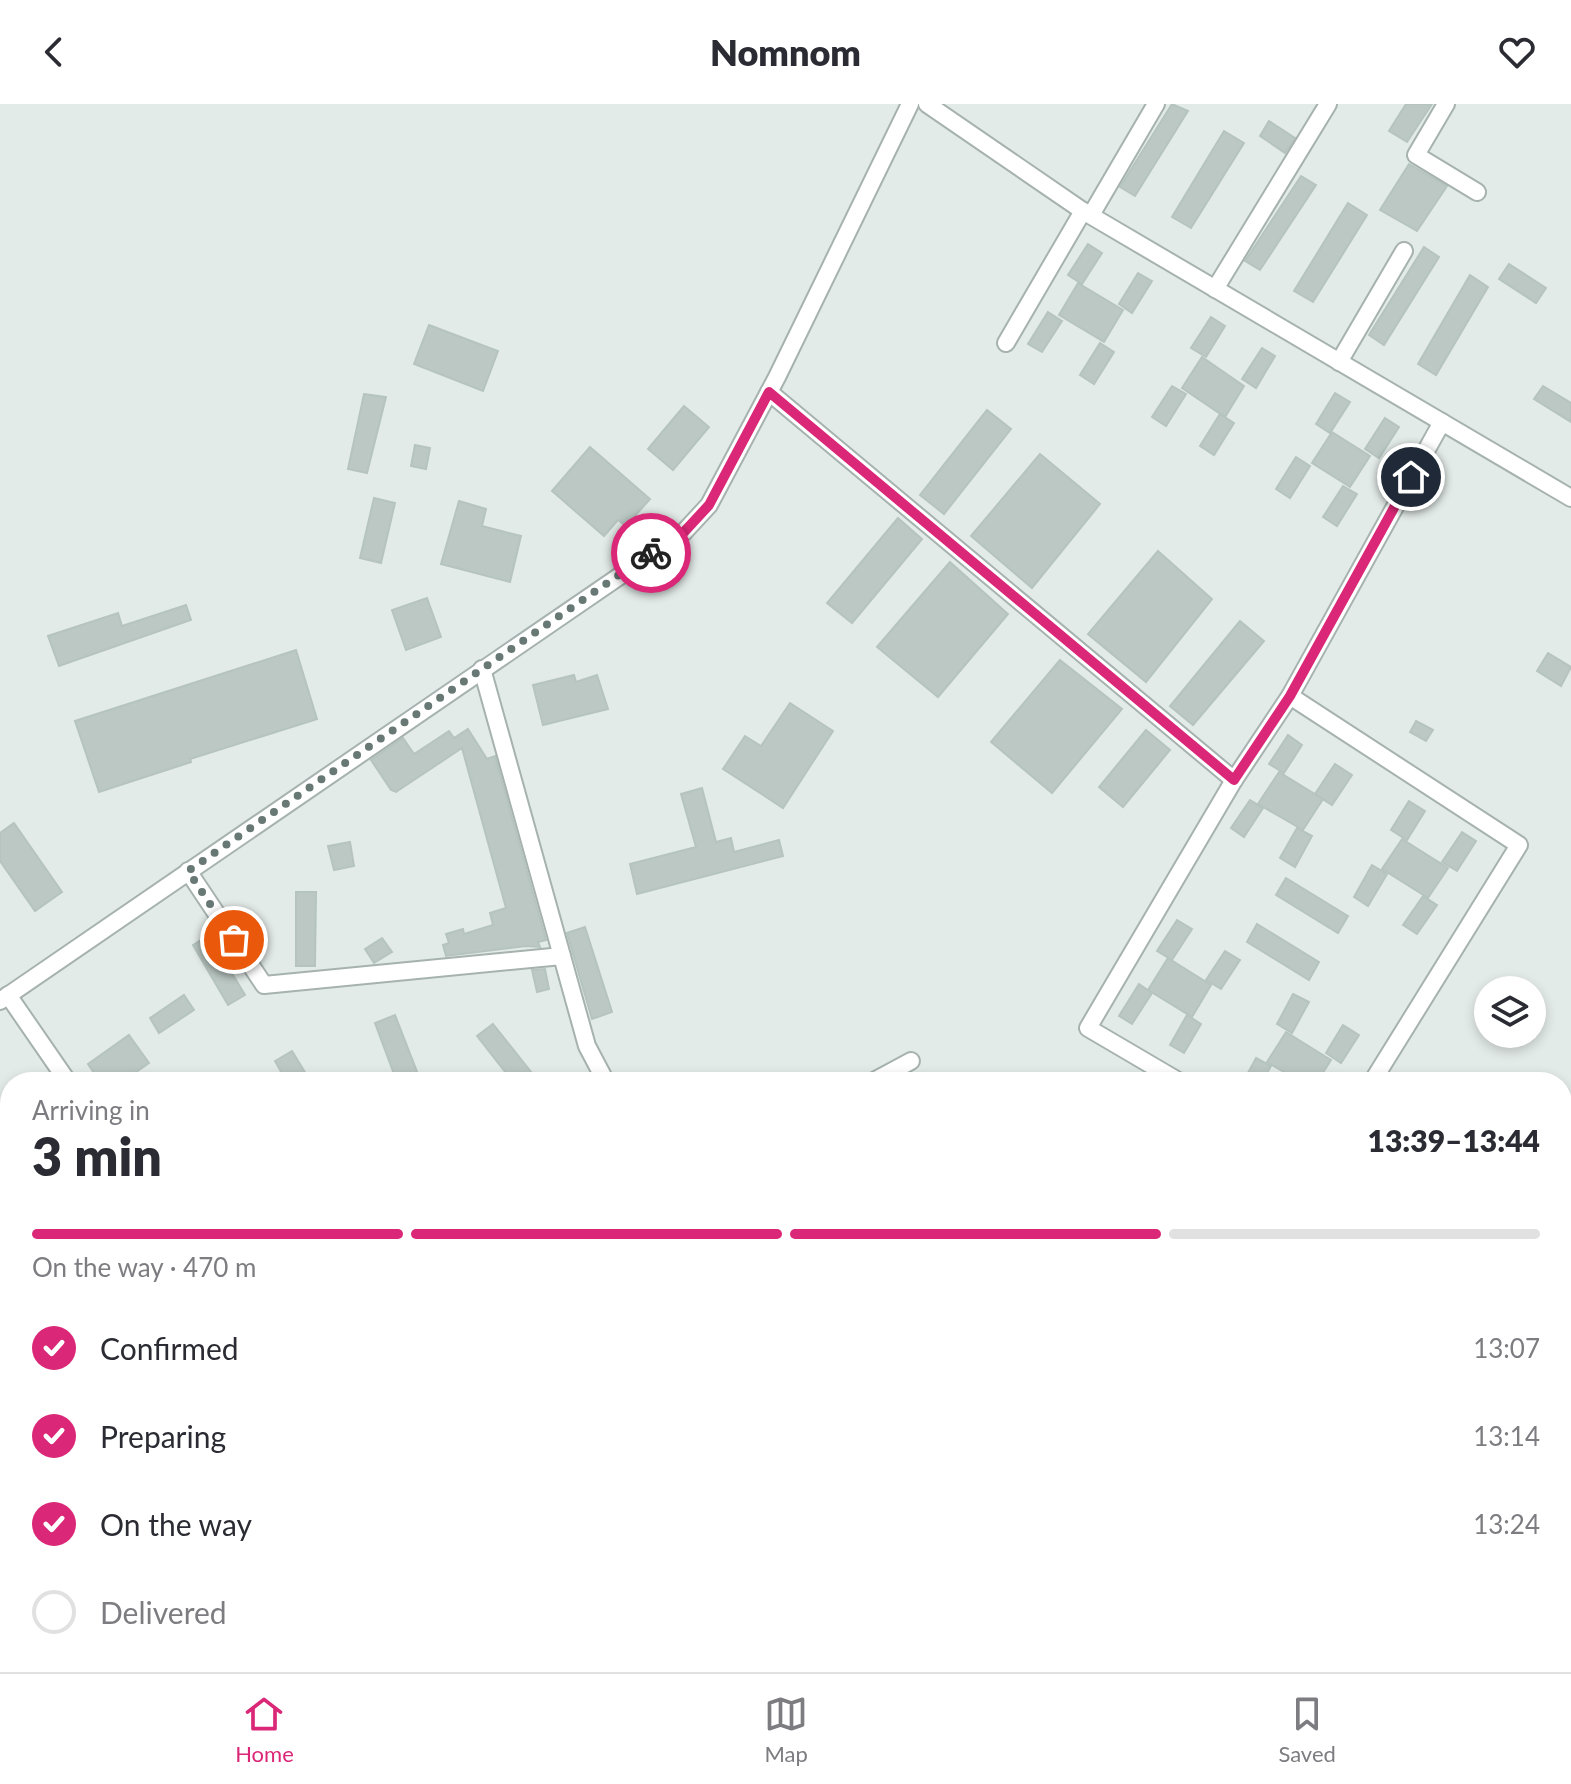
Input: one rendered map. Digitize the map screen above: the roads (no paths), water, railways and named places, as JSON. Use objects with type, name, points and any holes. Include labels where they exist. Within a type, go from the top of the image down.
[{"type":"street","points":[[60,1072],[4,998],[684,532],[709,505],[769,392],[910,104]]},
{"type":"street","points":[[927,104],[1087,213],[1571,498]]},
{"type":"street","points":[[1006,343],[1156,104]]},
{"type":"street","points":[[1215,289],[1328,104]]},
{"type":"street","points":[[1446,104],[1416,155],[1477,192]]},
{"type":"street","points":[[1339,362],[1404,251]]},
{"type":"street","points":[[769,392],[1234,780]]},
{"type":"street","points":[[1163,1072],[1088,1028],[1234,780],[1290,696],[1442,422]]},
{"type":"street","points":[[482,669],[587,1046],[601,1072]]},
{"type":"street","points":[[1290,696],[1519,845],[1378,1072]]},
{"type":"street","points":[[188,871],[264,985],[562,956]]},
{"type":"street","points":[[891,1072],[911,1061]]}]
